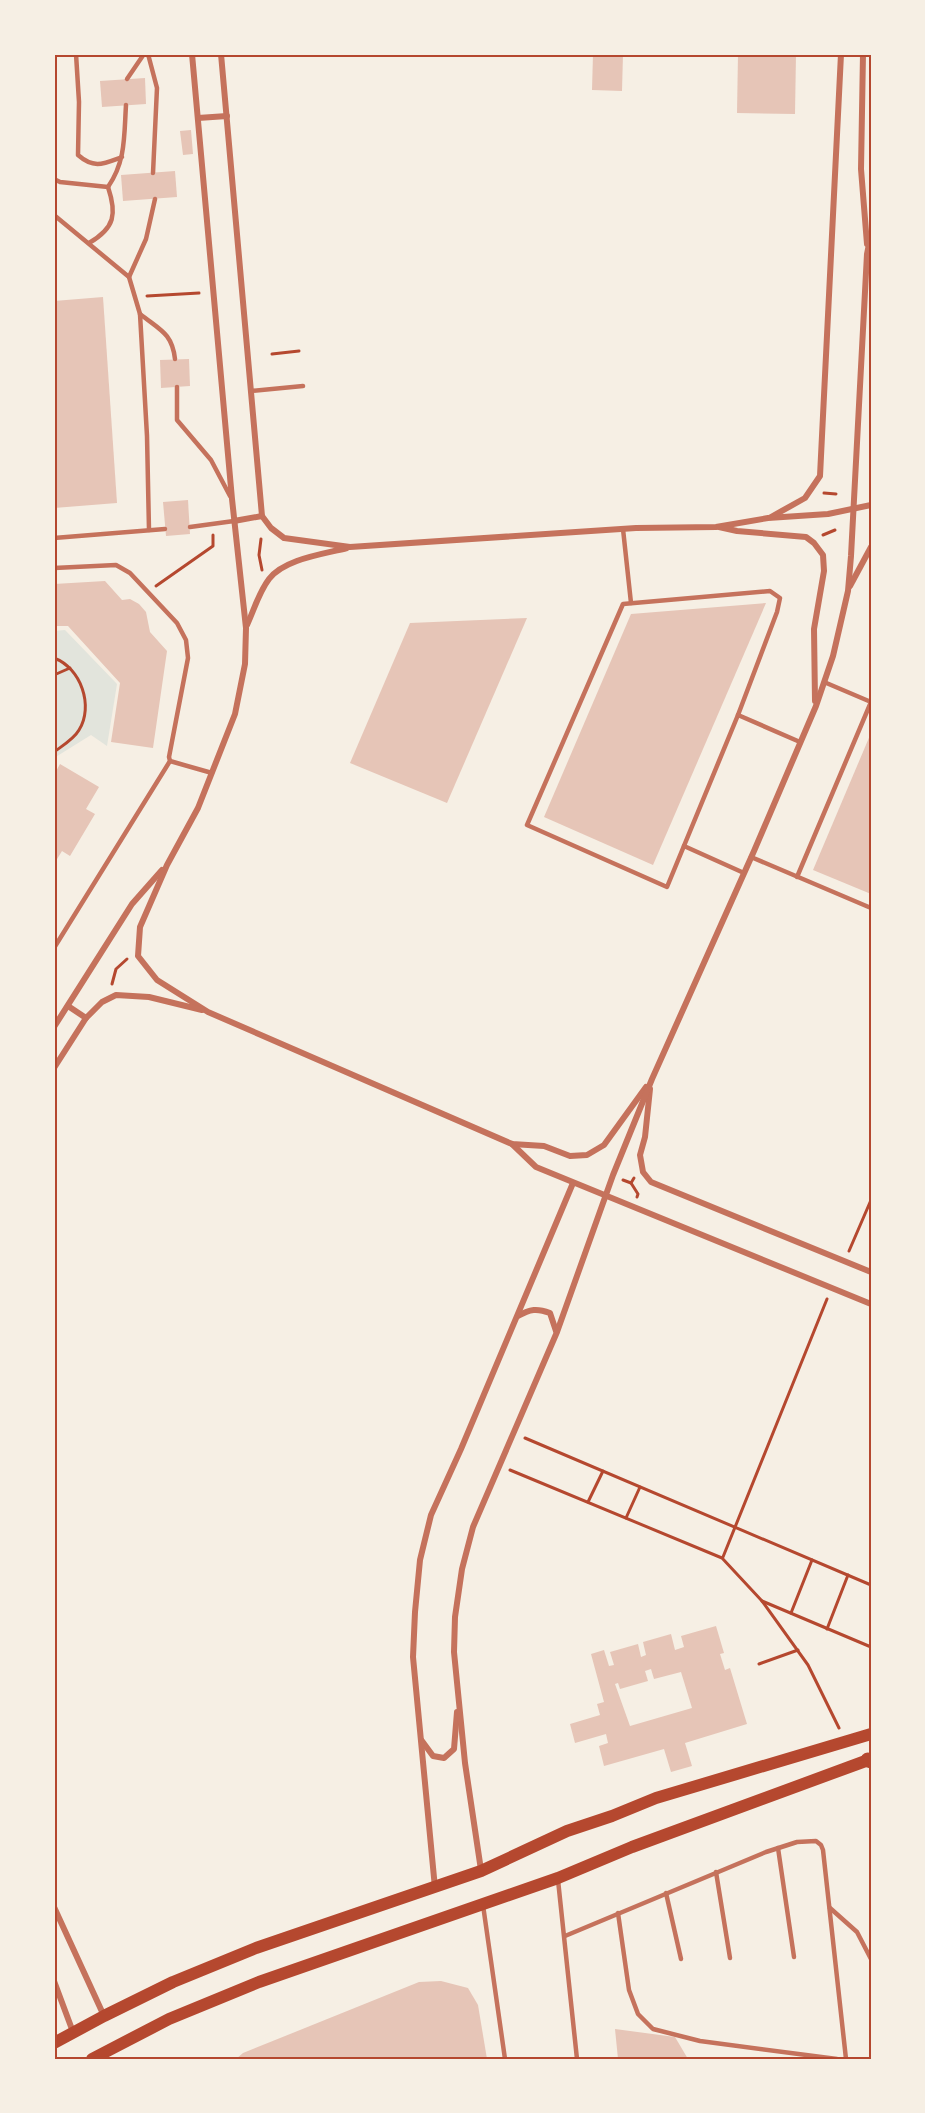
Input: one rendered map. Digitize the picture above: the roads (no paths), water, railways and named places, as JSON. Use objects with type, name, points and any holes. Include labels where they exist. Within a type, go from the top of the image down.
[{"type":"main road","points":[[54,2043],[173,1982],[256,1948],[481,1871],[567,1831],[656,1798],[871,1734]]},
{"type":"main road","points":[[92,2059],[169,2019],[259,1982],[558,1878],[632,1847],[870,1760]]},
{"type":"street","points":[[192,54],[234,521],[246,628],[244,664],[235,714],[198,808],[166,865],[140,927],[138,956],[157,980],[208,1012],[512,1144],[544,1146],[570,1156],[587,1155],[604,1145],[652,1079]]},
{"type":"street","points":[[221,54],[262,516],[271,528],[284,538],[350,547],[623,529],[716,527],[768,518],[816,515],[871,505]]},
{"type":"street","points":[[768,518],[806,498],[820,476],[841,54]]},
{"type":"street","points":[[481,1871],[465,1763],[454,1652],[455,1617],[462,1569],[473,1527],[557,1332],[606,1195],[652,1079],[816,706],[833,656],[848,591],[867,254],[861,169],[864,54]]},
{"type":"street","points":[[198,118],[226,116]]},
{"type":"street","points":[[867,254],[871,234]]},
{"type":"street","points":[[234,521],[262,516]]},
{"type":"street","points":[[716,527],[806,537],[823,555],[824,571],[814,629],[816,706]]},
{"type":"street","points":[[246,628],[261,592],[270,577],[282,567],[350,547]]},
{"type":"street","points":[[848,591],[871,547]]},
{"type":"street","points":[[54,1027],[132,904],[166,865]]},
{"type":"street","points":[[54,1068],[86,1018],[102,1002],[116,995],[149,997],[208,1012]]},
{"type":"street","points":[[68,1006],[86,1018]]},
{"type":"street","points":[[652,1079],[645,1137],[640,1155],[643,1172],[651,1182],[871,1272]]},
{"type":"street","points":[[512,1144],[536,1167],[871,1304]]},
{"type":"street","points":[[435,1888],[413,1657],[420,1560],[431,1515],[573,1183]]},
{"type":"street","points":[[518,1316],[530,1309],[540,1309],[550,1313],[557,1332]]},
{"type":"street","points":[[422,1741],[433,1756],[444,1758],[454,1749],[459,1697]]},
{"type":"street","points":[[54,1907],[56,1918],[104,2016]]},
{"type":"street","points":[[54,1981],[74,2033]]},
{"type":"lane","points":[[76,54],[79,102],[78,155],[88,164],[104,164],[122,157]]},
{"type":"lane","points":[[127,79],[146,54]]},
{"type":"lane","points":[[146,54],[157,88],[153,173]]},
{"type":"lane","points":[[108,187],[118,173],[122,157],[126,105]]},
{"type":"lane","points":[[54,179],[60,182],[108,187]]},
{"type":"lane","points":[[89,243],[101,236],[114,214],[114,205],[108,187]]},
{"type":"lane","points":[[129,277],[146,239],[155,199]]},
{"type":"lane","points":[[54,215],[129,277],[140,314],[147,436],[149,530]]},
{"type":"lane","points":[[140,314],[168,336],[173,345],[175,359]]},
{"type":"lane","points":[[251,391],[303,386]]},
{"type":"lane","points":[[177,387],[177,420],[211,460],[232,499]]},
{"type":"lane","points":[[190,527],[234,521]]},
{"type":"lane","points":[[54,538],[165,529]]},
{"type":"lane","points":[[623,529],[631,603]]},
{"type":"lane","points":[[54,568],[116,565],[130,573],[177,623],[186,640],[188,658],[170,761],[54,948]]},
{"type":"lane","points":[[770,591],[780,598],[777,612],[738,715],[667,887],[527,825],[623,604],[770,591]]},
{"type":"lane","points":[[797,877],[871,702],[824,682]]},
{"type":"lane","points":[[738,715],[800,741]]},
{"type":"lane","points":[[170,761],[212,772]]},
{"type":"lane","points":[[684,846],[744,873]]},
{"type":"lane","points":[[751,857],[871,908]]},
{"type":"lane","points":[[565,1936],[778,1848],[807,1840],[816,1841],[824,1850],[846,2059]]},
{"type":"lane","points":[[778,1848],[794,1957]]},
{"type":"lane","points":[[717,1872],[730,1959]]},
{"type":"lane","points":[[558,1878],[577,2059]]},
{"type":"lane","points":[[666,1893],[681,1959]]},
{"type":"lane","points":[[483,1905],[505,2059]]},
{"type":"lane","points":[[830,1908],[857,1932],[871,1959]]},
{"type":"lane","points":[[618,1913],[629,1990],[638,2014],[652,2029],[700,2041],[837,2059]]}]
